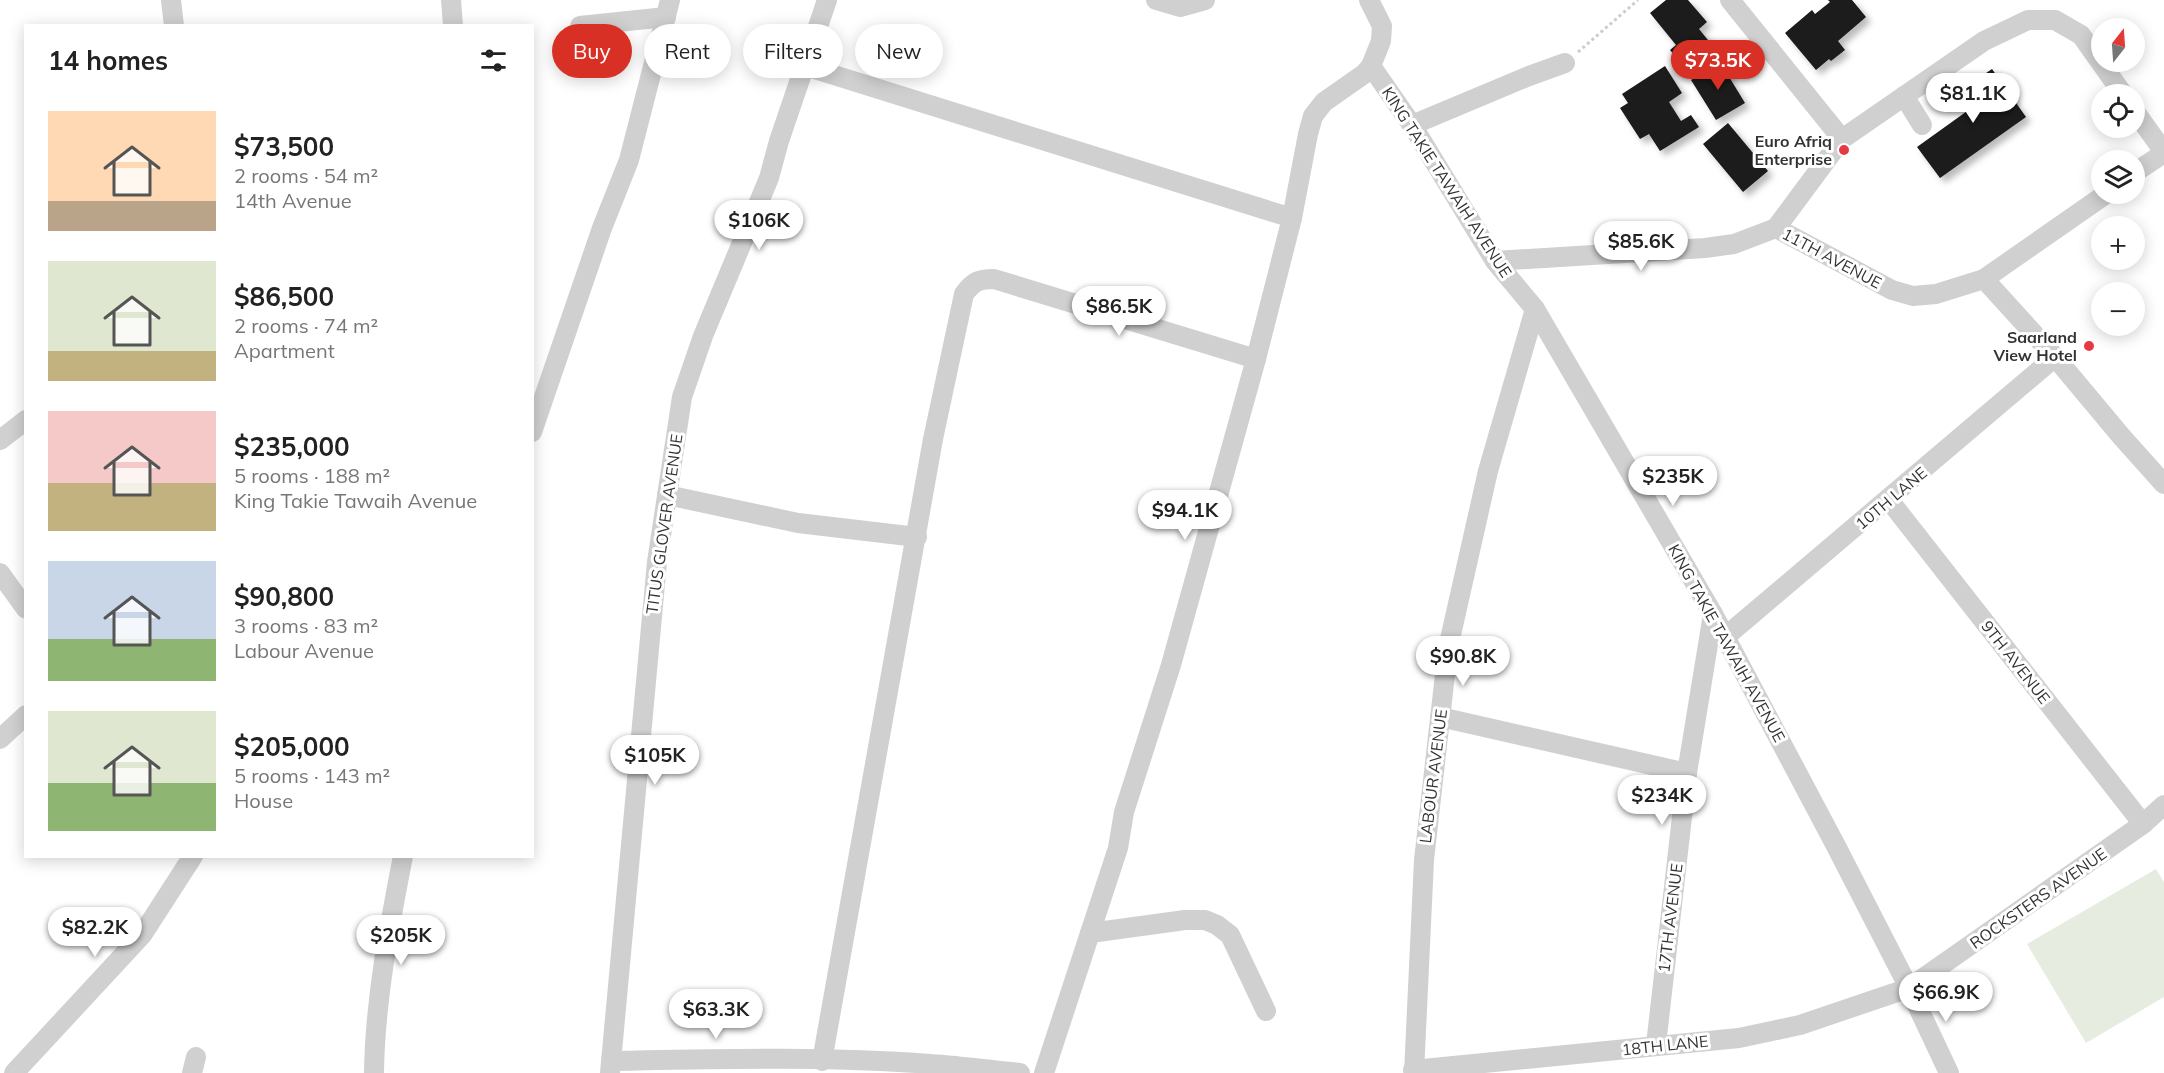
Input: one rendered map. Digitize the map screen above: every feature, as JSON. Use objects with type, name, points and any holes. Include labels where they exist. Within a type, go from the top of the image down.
[{"type":"street","points":[[171,0],[174,24]]},
{"type":"street","points":[[451,0],[453,24]]},
{"type":"street","name":"TITUS GLOVER AVENUE","points":[[819,24],[827,0]]},
{"type":"street","points":[[1156,0],[1180,7],[1205,0]]},
{"type":"street","points":[[1044,1073],[1118,848],[1124,812],[1171,665],[1293,218],[1313,117],[1324,102],[1371,66],[1381,41],[1382,26],[1369,0]]},
{"type":"street","points":[[1730,0],[1842,139]]},
{"type":"street","points":[[534,426],[594,250],[629,160],[668,9],[590,24]]},
{"type":"street","points":[[1776,228],[1842,139],[1984,41],[2028,20],[2055,20],[2081,35],[2116,84]]},
{"type":"street","points":[[1412,125],[1565,63]]},
{"type":"street","name":"KING TAKIE TAWAIH AVENUE","points":[[1371,66],[1412,125],[1495,261],[1535,309],[1713,614],[1909,988],[1949,1073]]},
{"type":"street","name":"TITUS GLOVER AVENUE","points":[[610,1067],[657,562],[682,396],[703,336],[769,178],[801,78]]},
{"type":"street","points":[[843,78],[1293,218]]},
{"type":"street","points":[[1904,96],[1922,125]]},
{"type":"street","points":[[2145,125],[2164,152],[2145,165]]},
{"type":"street","name":"11TH AVENUE","points":[[1495,261],[1638,254],[1705,248],[1734,244],[1776,228],[1892,290],[1913,297],[1936,294],[1984,279],[2092,204]]},
{"type":"street","points":[[822,1060],[933,439],[963,294],[971,284],[979,279],[994,279],[1256,358]]},
{"type":"street","points":[[1984,279],[2055,357],[2164,484]]},
{"type":"street","name":"LABOUR AVENUE","points":[[1414,1072],[1424,860],[1448,648],[1488,471],[1535,309]]},
{"type":"street","name":"10TH LANE","points":[[1725,638],[2055,357]]},
{"type":"street","points":[[0,441],[24,422]]},
{"type":"street","points":[[667,495],[798,523],[917,537]]},
{"type":"street","name":"9TH AVENUE","points":[[1889,500],[2143,824]]},
{"type":"street","points":[[0,573],[24,606]]},
{"type":"street","name":"17TH AVENUE","points":[[1656,1045],[1687,773],[1713,614]]},
{"type":"street","points":[[0,739],[24,717]]},
{"type":"street","points":[[1440,717],[1687,773]]},
{"type":"street","name":"ROCKSTERS AVENUE","points":[[1909,988],[2143,824],[2164,805]]},
{"type":"street","points":[[14,1073],[142,935],[192,858]]},
{"type":"street","points":[[374,1073],[383,961],[403,858]]},
{"type":"street","points":[[1090,933],[1185,920],[1205,920],[1217,925],[1230,935],[1266,1011]]},
{"type":"street","name":"18TH LANE","points":[[1414,1072],[1739,1038],[1800,1025],[1909,988]]},
{"type":"street","points":[[610,1067],[716,1059],[822,1060],[929,1064],[1020,1073]]},
{"type":"path","points":[[1565,63],[1638,0]]},
{"type":"shaded area","points":[[2156,869],[2164,882],[2164,997],[2086,1043],[2027,944]]},
{"type":"building","points":[[1666,0],[1688,0],[1707,22],[1699,29],[1712,45],[1684,67],[1670,50],[1676,45],[1650,13]]},
{"type":"building","points":[[1828,0],[1852,0],[1866,17],[1838,41],[1845,50],[1816,70],[1785,33],[1812,10],[1815,14],[1830,2]]},
{"type":"building","points":[[1720,62],[1745,103],[1716,120],[1691,80]]},
{"type":"building","points":[[1665,66],[1682,93],[1669,102],[1681,121],[1691,115],[1699,127],[1660,151],[1649,134],[1640,139],[1620,108],[1628,103],[1622,94]]},
{"type":"building","points":[[1992,69],[2026,117],[1940,178],[1917,147],[1970,109],[1958,92]]},
{"type":"building","points":[[1728,123],[1768,171],[1743,192],[1703,144]]},
{"type":"place","name":"Euro Afriq Enterprise","points":[[1844,150]]},
{"type":"place","name":"Saarland View Hotel","points":[[2089,346]]}]
